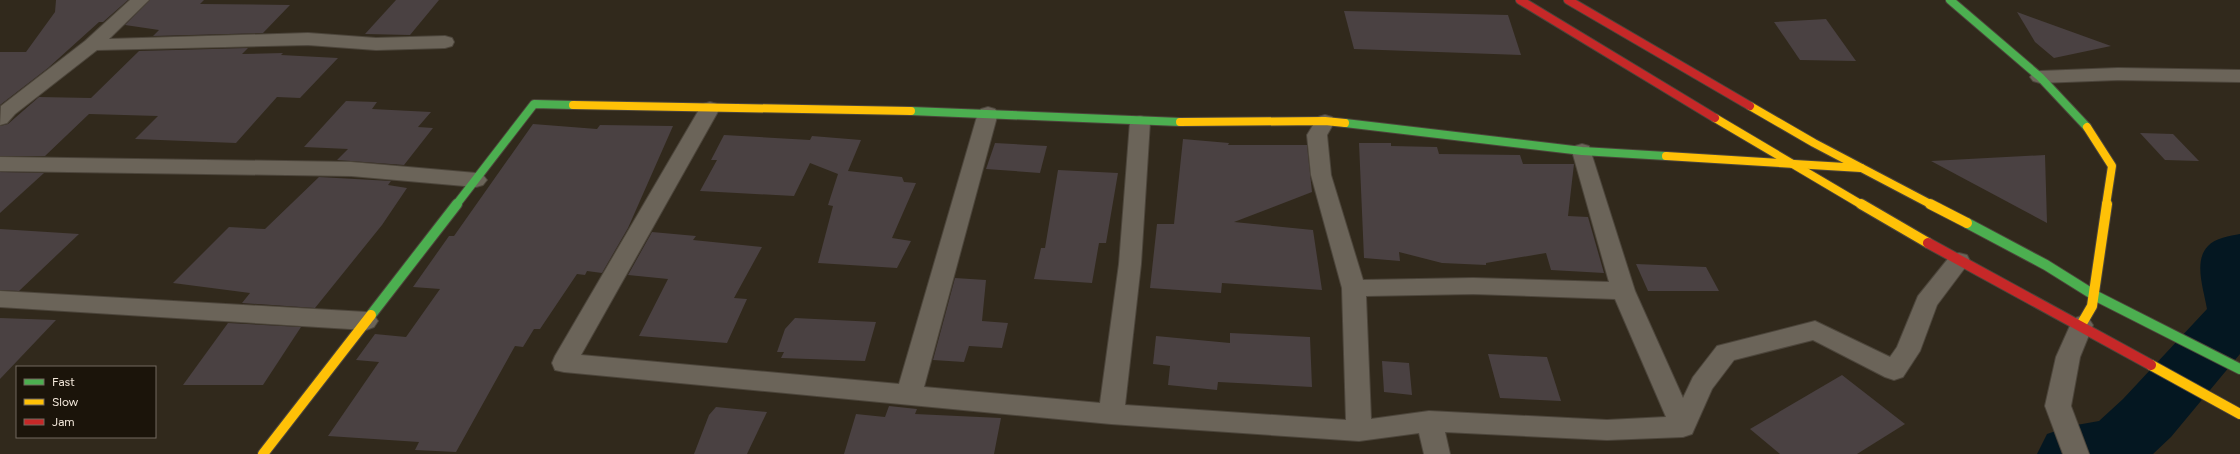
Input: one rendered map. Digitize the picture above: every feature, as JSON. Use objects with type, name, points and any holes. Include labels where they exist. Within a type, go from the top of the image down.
[{"type":"street","points":[[0,119],[8,110],[92,45],[140,0]]},
{"type":"street","points":[[1520,0],[1792,165],[1959,261],[2081,325],[2122,350],[2240,414]]},
{"type":"street","points":[[1568,0],[1814,143],[2046,265],[2094,295],[2240,369]]},
{"type":"street","points":[[1950,0],[2040,77],[2093,134],[2112,166],[2092,306],[2081,325],[2068,357],[2058,406],[2076,454]]},
{"type":"street","points":[[92,45],[308,39],[376,44],[445,42]]},
{"type":"street","points":[[2040,77],[2118,74],[2240,76]]},
{"type":"street","points":[[263,454],[534,104],[988,113],[1140,122],[1325,121],[1582,151],[1792,165],[1861,168]]},
{"type":"street","points":[[710,108],[564,363],[1112,414],[1359,431],[1429,421],[1607,430],[1683,427]]},
{"type":"street","points":[[909,395],[988,113]]},
{"type":"street","points":[[1325,121],[1317,136],[1321,175],[1354,288],[1359,431]]},
{"type":"street","points":[[1112,414],[1130,264],[1140,122]]},
{"type":"street","points":[[1582,151],[1623,291],[1683,427]]},
{"type":"street","points":[[0,164],[351,169],[476,180]]},
{"type":"street","points":[[1683,427],[1702,384],[1726,354],[1815,330],[1894,370],[1908,351],[1926,302],[1959,261]]},
{"type":"street","points":[[1354,288],[1473,286],[1623,291]]},
{"type":"street","points":[[0,300],[366,321]]},
{"type":"street","points":[[1429,421],[1437,454]]},
{"type":"building","points":[[56,0],[128,0],[103,22],[99,22],[48,68],[0,105],[0,52],[26,52],[55,12]]},
{"type":"building","points":[[150,0],[204,0],[200,4],[290,5],[263,33],[153,36],[159,30],[125,25]]},
{"type":"building","points":[[396,0],[439,0],[410,35],[365,34]]},
{"type":"building","points":[[1344,11],[1508,15],[1521,55],[1354,49]]},
{"type":"building","points":[[2017,12],[2111,46],[2054,58],[2035,42]]},
{"type":"building","points":[[1826,19],[1856,61],[1800,60],[1774,22]]},
{"type":"building","points":[[248,48],[242,54],[283,53],[281,55],[338,58],[300,98],[277,97],[236,143],[135,139],[158,116],[89,114],[45,156],[0,156],[0,126],[8,124],[39,97],[91,98],[139,51]]},
{"type":"building","points":[[346,101],[377,102],[372,109],[431,112],[418,127],[433,128],[404,165],[337,160],[348,149],[304,147]]},
{"type":"building","points":[[533,124],[597,129],[600,125],[673,126],[628,228],[602,273],[587,271],[585,275],[577,274],[540,329],[534,329],[523,347],[515,346],[456,452],[415,450],[419,442],[328,436],[379,362],[356,360],[375,334],[406,337],[440,289],[413,287],[449,236],[454,236]]},
{"type":"building","points":[[2140,133],[2173,134],[2199,161],[2165,160]]},
{"type":"building","points":[[724,135],[810,140],[812,136],[861,140],[848,171],[902,177],[904,182],[916,183],[892,238],[911,241],[897,268],[818,263],[833,206],[828,205],[838,174],[810,163],[794,196],[700,191],[717,160],[711,160]]},
{"type":"building","points":[[1183,139],[1229,143],[1228,145],[1307,145],[1312,192],[1234,222],[1313,230],[1322,290],[1222,283],[1221,293],[1150,288],[1157,224],[1174,224]]},
{"type":"building","points":[[995,143],[1047,146],[1040,173],[986,169]]},
{"type":"building","points":[[1359,143],[1391,143],[1391,146],[1437,147],[1439,154],[1520,155],[1523,164],[1574,164],[1568,216],[1588,217],[1604,273],[1551,270],[1546,253],[1486,263],[1486,265],[1442,263],[1399,252],[1400,261],[1364,258]]},
{"type":"building","points":[[2045,155],[2047,223],[1931,161]]},
{"type":"building","points":[[1058,170],[1118,173],[1106,243],[1099,243],[1092,283],[1034,279],[1041,248],[1045,248]]},
{"type":"building","points":[[0,172],[44,173],[0,213]]},
{"type":"building","points":[[319,177],[391,181],[388,185],[407,188],[382,225],[315,308],[242,303],[250,293],[173,283],[229,227],[265,229]]},
{"type":"building","points":[[0,229],[79,234],[19,291],[0,290]]},
{"type":"building","points":[[652,232],[696,236],[693,240],[762,247],[734,298],[747,299],[727,343],[639,336],[668,279],[628,275]]},
{"type":"building","points":[[1636,264],[1706,267],[1719,291],[1648,291]]},
{"type":"building","points":[[955,278],[986,280],[982,321],[1008,323],[1002,348],[969,346],[964,362],[933,360]]},
{"type":"building","points":[[0,318],[56,320],[0,379]]},
{"type":"building","points":[[795,318],[876,322],[865,361],[781,358],[784,352],[777,352],[785,329]]},
{"type":"building","points":[[228,323],[301,327],[263,385],[183,385]]},
{"type":"building","points":[[1230,333],[1310,337],[1312,387],[1218,382],[1217,390],[1168,385],[1170,366],[1153,364],[1156,336],[1230,343]]},
{"type":"building","points":[[1488,354],[1547,357],[1561,401],[1500,398]]},
{"type":"building","points":[[1382,361],[1409,363],[1412,395],[1384,392]]},
{"type":"building","points":[[1842,375],[1905,424],[1857,454],[1780,454],[1750,429]]},
{"type":"building","points":[[889,406],[917,409],[915,414],[1001,418],[994,454],[844,454],[856,414],[885,417]]},
{"type":"building","points":[[716,407],[767,412],[747,454],[694,454],[709,415]]},
{"type":"waterway","points":[[2071,454],[2118,445],[2147,418],[2238,314],[2229,260],[2240,254]]},
{"type":"traffic: fast","points":[[1950,0],[2040,77],[2087,127]]},
{"type":"traffic: fast","points":[[371,315],[534,104],[573,105]]},
{"type":"traffic: fast","points":[[911,111],[1113,121],[1180,122]]},
{"type":"traffic: fast","points":[[1345,123],[1582,151],[1666,156]]},
{"type":"traffic: fast","points":[[1967,223],[2046,265],[2094,295],[2240,369]]},
{"type":"traffic: slow","points":[[573,105],[911,111]]},
{"type":"traffic: slow","points":[[1750,106],[1814,143],[1967,223]]},
{"type":"traffic: slow","points":[[1715,118],[1928,243]]},
{"type":"traffic: slow","points":[[1180,122],[1325,121],[1345,123]]},
{"type":"traffic: slow","points":[[2081,325],[2092,306],[2112,166],[2087,127]]},
{"type":"traffic: slow","points":[[1666,156],[1861,168]]},
{"type":"traffic: slow","points":[[263,454],[371,315]]},
{"type":"traffic: slow","points":[[2151,365],[2240,414]]},
{"type":"traffic: jam","points":[[1520,0],[1715,118]]},
{"type":"traffic: jam","points":[[1568,0],[1750,106]]},
{"type":"traffic: jam","points":[[1928,243],[2151,365]]}]
